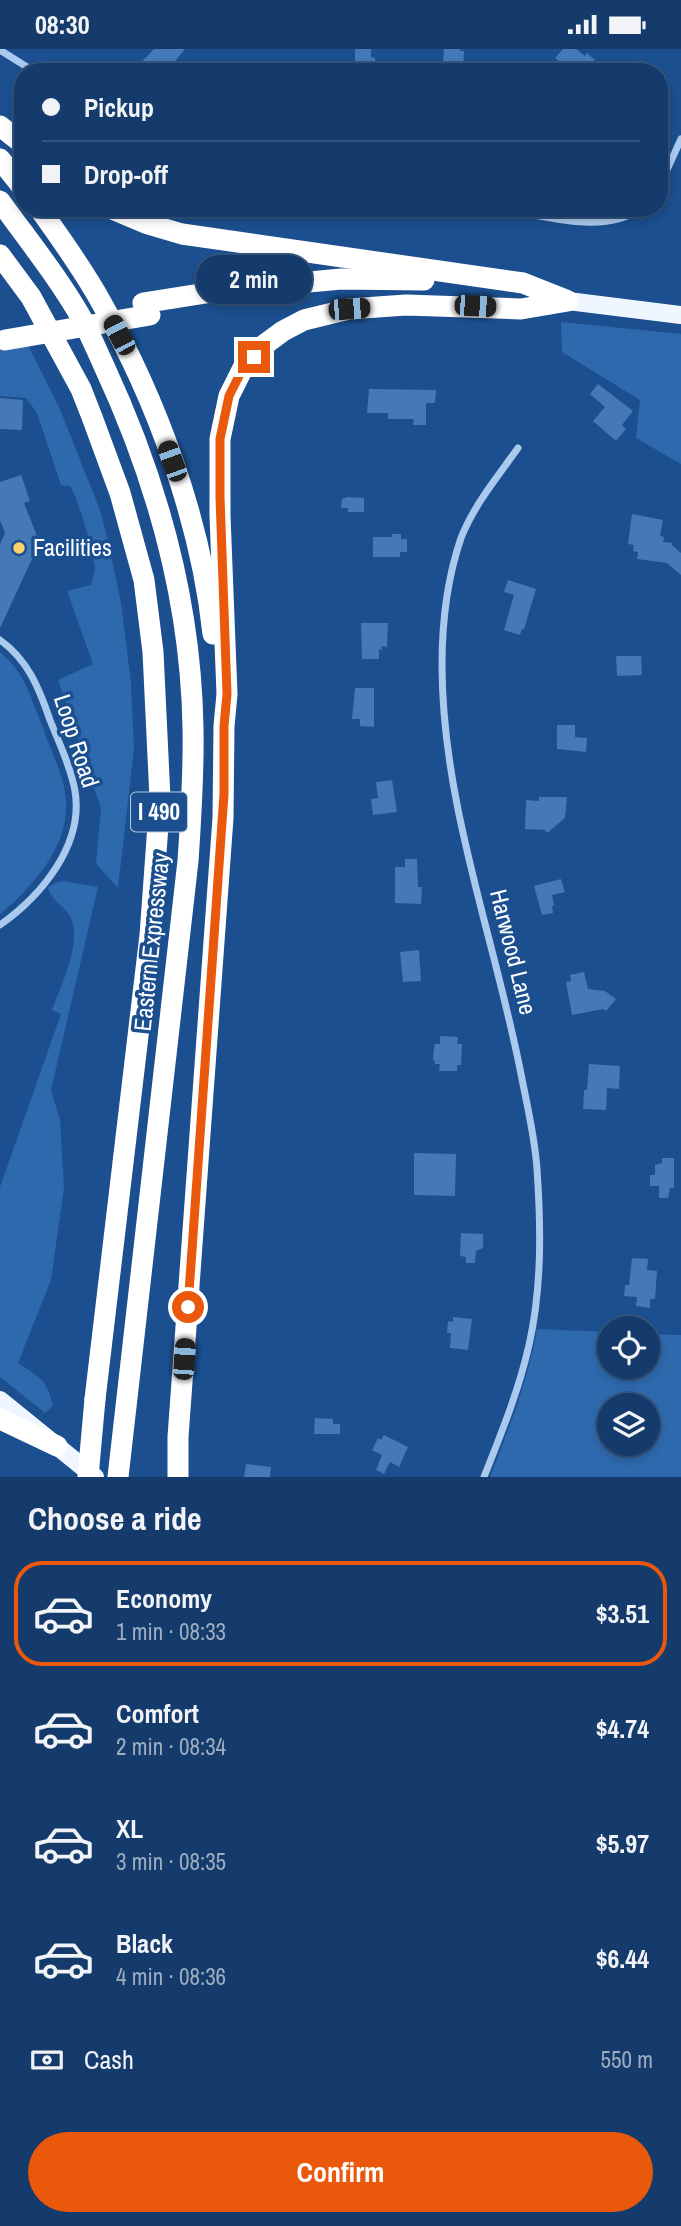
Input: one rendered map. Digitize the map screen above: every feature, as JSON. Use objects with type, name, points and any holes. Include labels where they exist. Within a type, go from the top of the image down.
[{"type":"highway","points":[[0,126],[14,137]]},
{"type":"highway","points":[[0,159],[14,177]]},
{"type":"highway","name":"Eastern Expressway","points":[[0,201],[61,285],[82,319],[122,403],[149,477],[169,544],[190,669],[193,728],[188,861],[118,1477]]},
{"type":"highway","points":[[45,217],[101,301],[146,393],[164,438],[185,502],[206,584],[224,726]]},
{"type":"highway","points":[[131,217],[182,234],[523,283],[568,301]]},
{"type":"highway","name":"Eastern Expressway","points":[[0,255],[32,297],[81,389],[92,417],[120,493],[144,580],[153,652],[160,798],[149,935],[88,1477]]},
{"type":"highway","points":[[2,336],[225,291],[341,279],[430,280],[495,286],[568,301]]},
{"type":"highway","points":[[178,1477],[178,1437],[223,818],[227,694],[219,490],[220,439],[229,396],[243,368],[264,345],[304,320],[349,309],[406,305],[521,309],[568,301]]},
{"type":"highway","points":[[0,1419],[57,1446]]},
{"type":"highway","points":[[171,1477],[178,1437]]},
{"type":"main road","points":[[568,301],[681,315]]},
{"type":"main road","points":[[0,1400],[96,1477]]},
{"type":"street","points":[[0,50],[21,63]]},
{"type":"street","points":[[668,167],[681,139]]},
{"type":"street","points":[[553,217],[608,223],[625,217]]},
{"type":"street","name":"Harwood Lane","points":[[484,1477],[506,1421],[530,1344],[539,1267],[538,1188],[532,1130],[513,1034],[449,767],[444,728],[443,623],[462,537],[474,512],[518,447]]},
{"type":"street","name":"Loop Road","points":[[0,639],[23,660],[37,685],[70,774],[76,809],[75,825],[68,848],[36,893],[0,925]]},
{"type":"shaded area","points":[[561,322],[681,334],[681,464],[636,438],[640,400],[562,352]]},
{"type":"shaded area","points":[[28,345],[59,407],[100,510],[121,603],[131,683],[134,749],[118,888],[96,864],[101,808],[58,680],[93,664],[67,591],[91,585],[95,568],[92,550],[70,486],[61,485],[37,413],[26,398],[0,396],[0,350]]},
{"type":"shaded area","points":[[0,652],[21,676],[30,695],[60,773],[66,802],[65,818],[55,850],[36,879],[0,914]]},
{"type":"shaded area","points":[[64,881],[98,887],[51,1090],[60,1120],[64,1188],[51,1280],[18,1363],[45,1384],[53,1406],[45,1413],[0,1377],[0,1187],[61,1014],[52,1010],[69,964],[74,928],[71,918],[49,892],[48,887]]},
{"type":"shaded area","points":[[537,1329],[597,1332],[597,1379],[660,1379],[660,1334],[681,1335],[681,1477],[490,1477],[529,1367]]},
{"type":"building","points":[[154,49],[185,49],[174,63],[141,63]]},
{"type":"building","points":[[355,49],[371,49],[371,57],[375,58],[375,63],[355,63]]},
{"type":"building","points":[[444,49],[464,51],[463,63],[443,63]]},
{"type":"building","points":[[563,49],[576,49],[595,60],[594,63],[561,63],[555,58]]},
{"type":"building","points":[[598,384],[633,411],[622,425],[626,429],[616,441],[593,421],[605,407],[590,394]]},
{"type":"building","points":[[369,389],[436,390],[435,403],[426,403],[426,425],[413,425],[414,419],[388,419],[388,413],[367,413]]},
{"type":"building","points":[[0,398],[23,400],[22,430],[0,429]]},
{"type":"building","name":"Facilities","points":[[21,475],[30,501],[24,503],[37,536],[35,541],[39,544],[0,628],[0,544],[5,533],[0,520],[0,482]]},
{"type":"building","points":[[364,498],[364,512],[348,512],[348,508],[341,508],[342,499]]},
{"type":"building","points":[[632,514],[663,520],[660,536],[664,537],[663,542],[672,543],[681,553],[681,575],[667,563],[637,559],[638,552],[633,551],[634,545],[628,544]]},
{"type":"building","points":[[392,534],[401,534],[401,539],[407,539],[407,552],[400,552],[400,557],[373,557],[373,537],[392,537]]},
{"type":"building","points":[[508,580],[536,589],[520,635],[504,630],[514,595],[504,592]]},
{"type":"building","points":[[361,623],[388,623],[387,647],[382,646],[382,650],[379,649],[379,659],[362,659]]},
{"type":"building","points":[[616,656],[641,656],[642,675],[617,676]]},
{"type":"building","points":[[355,688],[374,688],[374,727],[360,726],[360,719],[352,719]]},
{"type":"building","points":[[557,725],[575,725],[575,737],[587,738],[586,752],[557,749]]},
{"type":"building","points":[[392,780],[397,812],[373,815],[371,799],[378,798],[376,782]]},
{"type":"building","points":[[539,797],[567,797],[565,818],[547,833],[545,830],[525,829],[526,800],[539,801]]},
{"type":"building","points":[[405,859],[417,859],[418,887],[422,887],[421,904],[395,903],[395,867],[405,867]]},
{"type":"building","points":[[561,879],[565,892],[552,895],[553,913],[542,915],[534,886]]},
{"type":"building","points":[[419,950],[421,981],[403,982],[400,952]]},
{"type":"building","points":[[584,972],[588,989],[605,991],[616,999],[606,1011],[603,1009],[572,1015],[566,982],[571,981],[570,975]]},
{"type":"building","points":[[440,1036],[458,1037],[457,1044],[462,1044],[461,1065],[457,1065],[457,1071],[439,1071],[440,1064],[435,1064],[433,1060],[434,1047],[435,1044],[440,1044]]},
{"type":"building","points":[[589,1064],[620,1066],[619,1089],[607,1088],[606,1110],[583,1109]]},
{"type":"building","points":[[414,1153],[456,1154],[455,1196],[414,1195]]},
{"type":"building","points":[[662,1158],[674,1158],[674,1188],[670,1188],[668,1198],[659,1198],[659,1186],[650,1186],[650,1175],[655,1175],[655,1165],[662,1163]]},
{"type":"building","points":[[461,1233],[483,1234],[483,1248],[476,1251],[475,1263],[466,1263],[466,1257],[460,1256]]},
{"type":"building","points":[[632,1258],[648,1259],[647,1270],[657,1271],[655,1299],[650,1299],[650,1308],[636,1306],[637,1297],[624,1296],[625,1285],[629,1285]]},
{"type":"building","points":[[453,1317],[472,1319],[468,1350],[450,1348],[451,1333],[447,1333],[448,1321],[453,1322]]},
{"type":"building","points":[[315,1418],[333,1419],[333,1424],[340,1424],[340,1434],[314,1434]]},
{"type":"building","points":[[384,1435],[408,1447],[399,1467],[390,1462],[384,1474],[376,1470],[382,1455],[372,1450],[378,1438],[381,1440]]},
{"type":"building","points":[[246,1464],[271,1467],[270,1477],[244,1477]]},
{"type":"place","name":"Facilities","points":[[19,548]]},
{"type":"route","points":[[188,1307],[225,771],[224,726],[227,694],[220,439],[229,396],[243,368],[254,357]]}]
